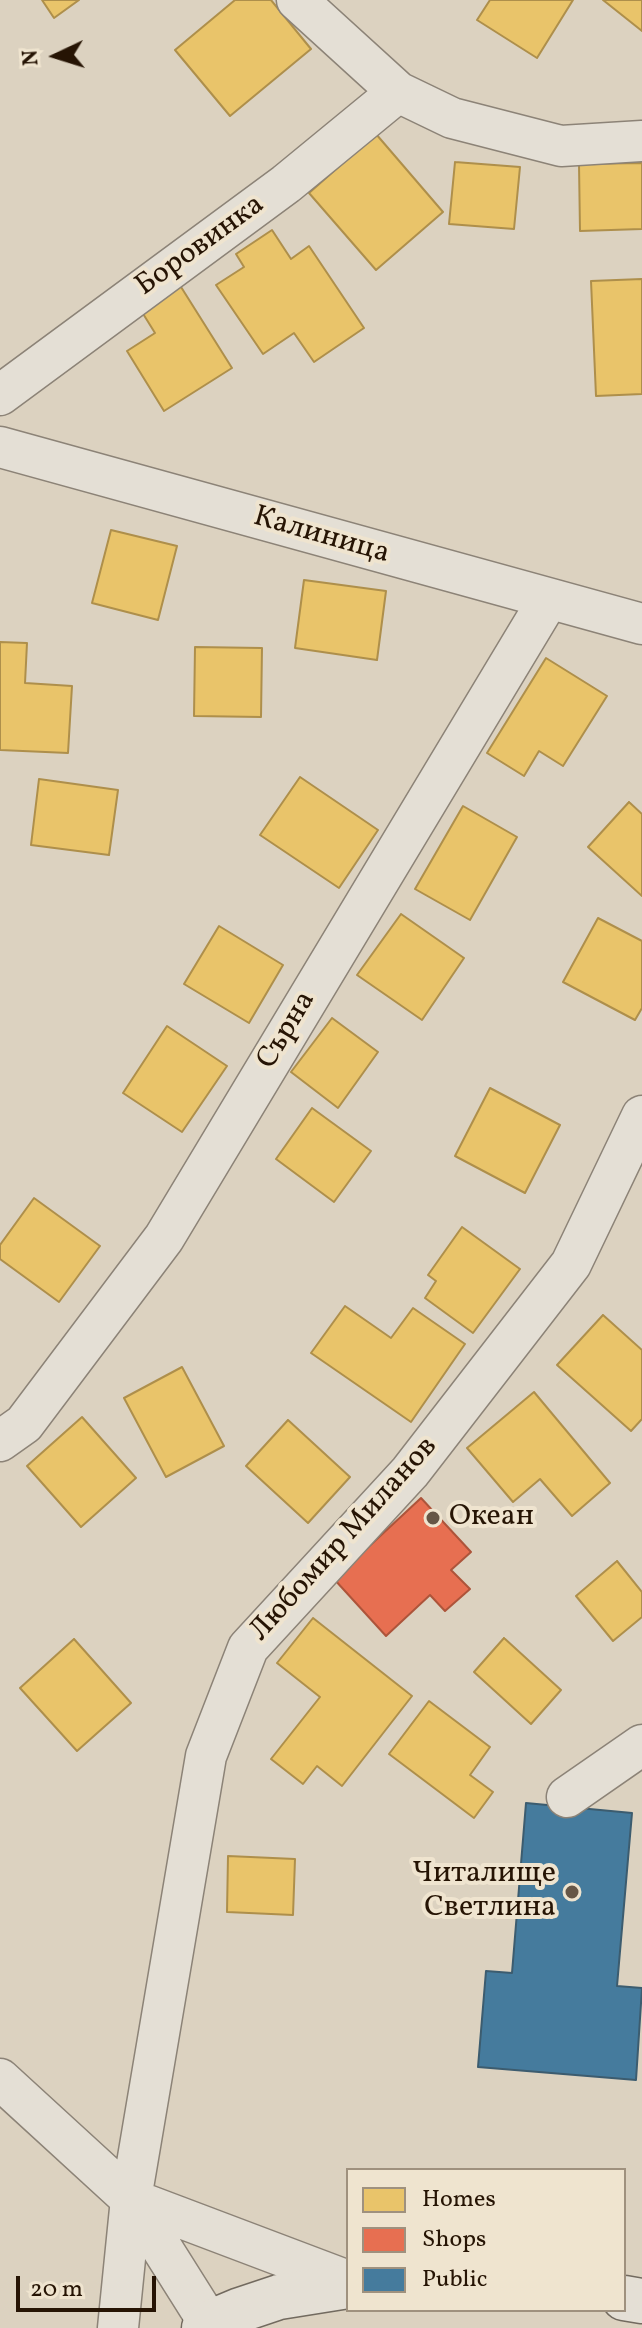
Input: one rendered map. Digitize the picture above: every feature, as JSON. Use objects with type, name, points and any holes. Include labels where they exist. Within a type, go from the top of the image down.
[{"type":"street","points":[[297,0],[398,92],[452,118],[561,146],[642,141]]},
{"type":"street","name":"Боровинка","points":[[0,395],[286,184],[398,92]]},
{"type":"street","name":"Калиница","points":[[0,447],[642,624]]},
{"type":"street","name":"Сърна","points":[[0,1441],[24,1424],[164,1238],[548,600]]},
{"type":"street","name":"Любомир Миланов","points":[[118,2328],[131,2199],[206,1756],[248,1648],[410,1472],[571,1264],[642,1116]]},
{"type":"street","points":[[567,1797],[642,1745]]},
{"type":"street","points":[[0,2079],[131,2199],[206,2326],[279,2297],[346,2283]]},
{"type":"street","points":[[131,2199],[346,2282]]},
{"type":"building: Homes","points":[[42,0],[79,0],[54,18]]},
{"type":"building: Homes","points":[[235,0],[271,0],[311,49],[230,116],[175,50]]},
{"type":"building: Homes","points":[[490,0],[573,0],[537,58],[477,20]]},
{"type":"building: Homes","points":[[603,0],[642,0],[642,31]]},
{"type":"building: Homes","points":[[376,134],[443,212],[376,270],[309,193]]},
{"type":"building: Homes","points":[[455,162],[520,167],[514,229],[449,224]]},
{"type":"building: Homes","points":[[642,163],[642,229],[580,231],[579,164]]},
{"type":"building: Homes","points":[[272,230],[291,259],[309,246],[364,328],[314,362],[294,333],[263,354],[216,285],[244,267],[236,254]]},
{"type":"building: Homes","points":[[176,279],[232,368],[164,411],[127,351],[155,333],[137,304]]},
{"type":"building: Homes","points":[[642,279],[642,394],[596,396],[591,281]]},
{"type":"building: Homes","points":[[111,530],[177,546],[158,620],[92,603]]},
{"type":"building: Homes","points":[[304,580],[386,591],[377,660],[295,648]]},
{"type":"building: Homes","points":[[0,642],[27,643],[25,683],[72,686],[68,753],[0,750]]},
{"type":"building: Homes","points":[[195,647],[262,648],[261,717],[194,716]]},
{"type":"building: Homes","points":[[546,658],[607,696],[563,766],[539,751],[524,776],[487,753]]},
{"type":"building: Homes","points":[[300,777],[378,830],[339,888],[260,835]]},
{"type":"building: Homes","points":[[39,779],[118,790],[109,855],[31,845]]},
{"type":"building: Homes","points":[[629,802],[642,814],[642,896],[588,847]]},
{"type":"building: Homes","points":[[463,806],[517,837],[470,920],[415,889]]},
{"type":"building: Homes","points":[[401,914],[464,958],[422,1020],[357,975]]},
{"type":"building: Homes","points":[[598,918],[642,941],[642,1008],[635,1020],[563,982]]},
{"type":"building: Homes","points":[[219,926],[283,965],[249,1023],[184,984]]},
{"type":"building: Homes","points":[[332,1018],[378,1052],[338,1108],[291,1072]]},
{"type":"building: Homes","points":[[167,1026],[227,1066],[182,1132],[123,1093]]},
{"type":"building: Homes","points":[[490,1088],[560,1125],[525,1193],[455,1156]]},
{"type":"building: Homes","points":[[312,1108],[371,1151],[334,1202],[276,1159]]},
{"type":"building: Homes","points":[[34,1198],[100,1246],[59,1302],[0,1259],[0,1245]]},
{"type":"building: Homes","points":[[462,1227],[520,1269],[473,1333],[425,1298],[436,1281],[428,1275]]},
{"type":"building: Homes","points":[[345,1306],[391,1338],[413,1308],[465,1344],[411,1422],[311,1353]]},
{"type":"building: Homes","points":[[603,1315],[642,1350],[642,1419],[631,1431],[557,1365]]},
{"type":"building: Homes","points":[[182,1367],[224,1446],[166,1477],[124,1398]]},
{"type":"building: Homes","points":[[534,1392],[610,1483],[572,1516],[540,1479],[513,1502],[467,1448]]},
{"type":"building: Homes","points":[[82,1417],[136,1478],[81,1527],[27,1466]]},
{"type":"building: Homes","points":[[288,1420],[350,1477],[308,1523],[246,1466]]},
{"type":"building: Homes","points":[[617,1561],[642,1592],[642,1617],[613,1641],[576,1596]]},
{"type":"building: Homes","points":[[313,1618],[412,1696],[342,1786],[317,1766],[303,1784],[271,1759],[320,1697],[277,1663]]},
{"type":"building: Homes","points":[[504,1638],[561,1690],[531,1724],[474,1672]]},
{"type":"building: Homes","points":[[74,1639],[131,1703],[77,1751],[20,1688]]},
{"type":"building: Homes","points":[[429,1701],[490,1747],[470,1775],[493,1792],[474,1818],[389,1754]]},
{"type":"building: Homes","points":[[228,1856],[295,1859],[293,1915],[227,1912]]},
{"type":"building: Shops","points":[[421,1498],[471,1552],[451,1570],[470,1589],[445,1611],[430,1595],[386,1636],[334,1579]]},
{"type":"building: Public","name":"Читалище Светлина","points":[[526,1803],[632,1813],[617,1986],[642,1988],[636,2080],[478,2067],[486,1971],[512,1973]]},
{"type":"place","name":"Океан","points":[[433,1518]]},
{"type":"place","name":"Читалище Светлина","points":[[572,1892]]}]
